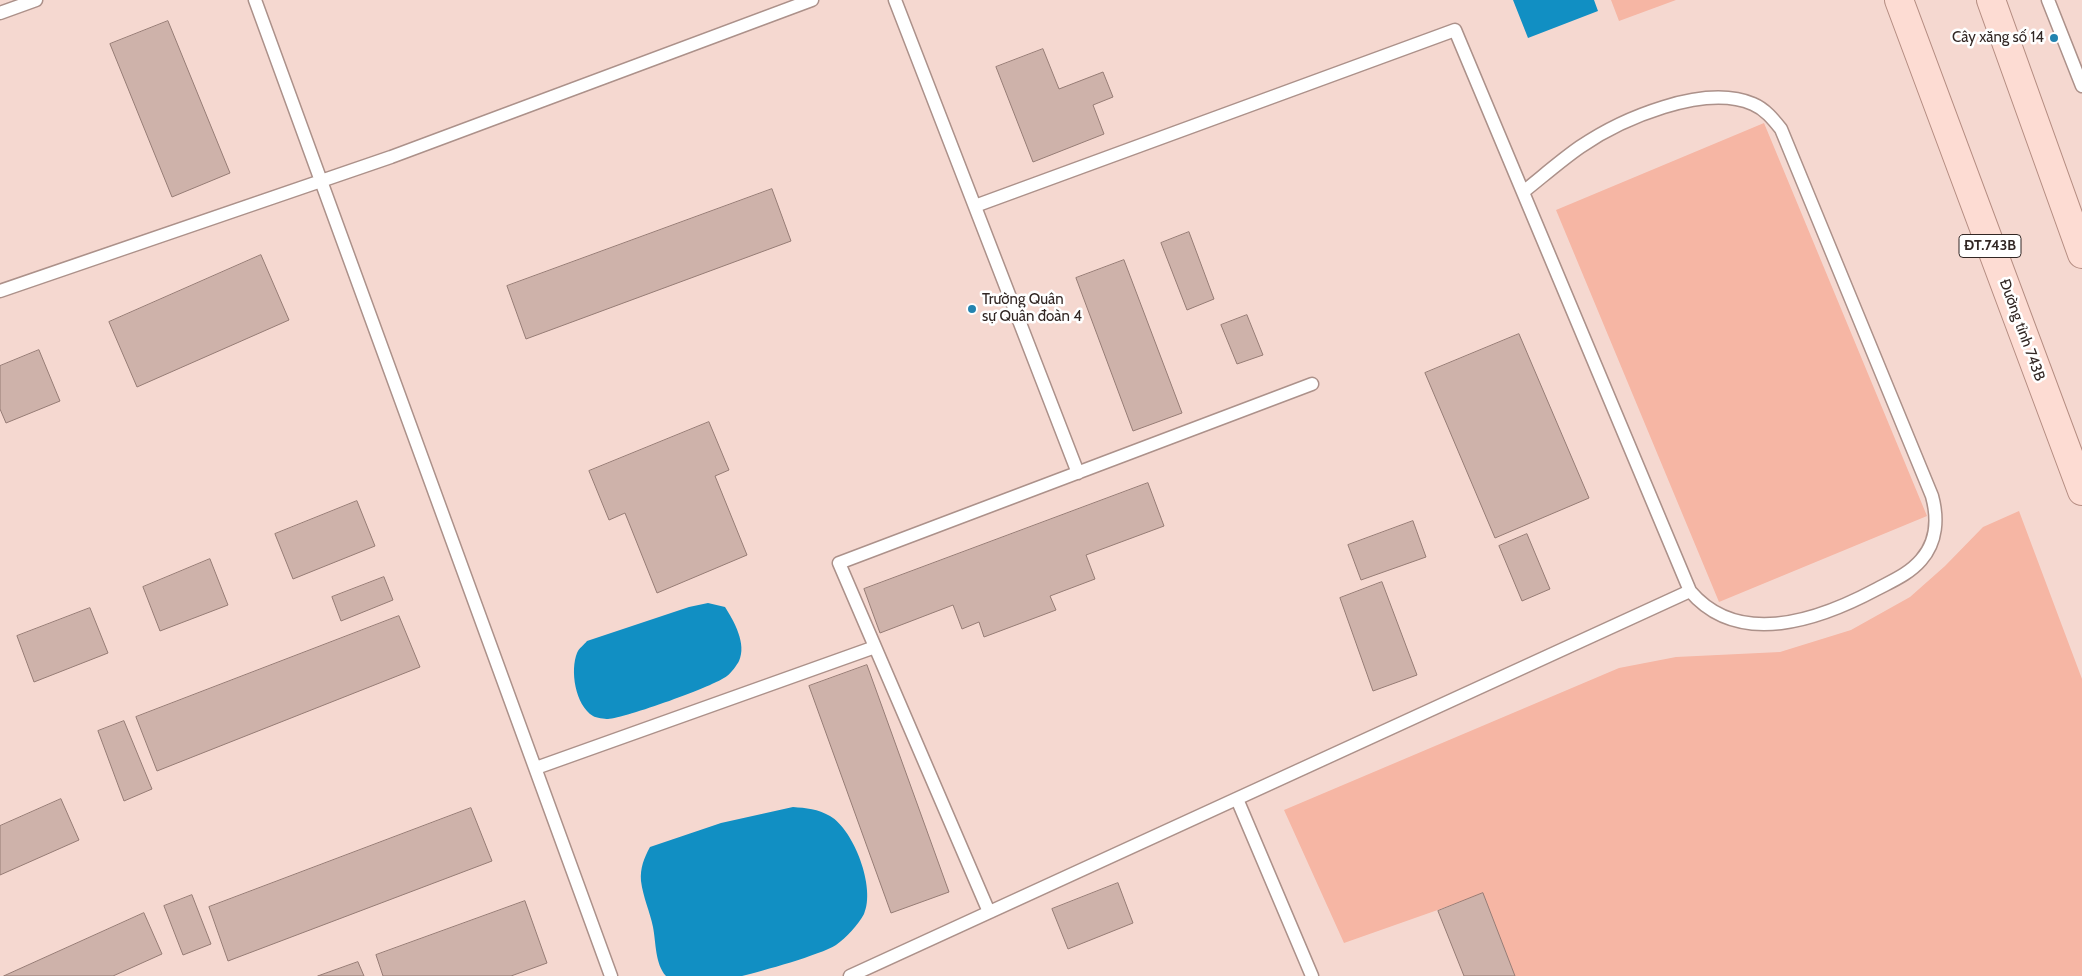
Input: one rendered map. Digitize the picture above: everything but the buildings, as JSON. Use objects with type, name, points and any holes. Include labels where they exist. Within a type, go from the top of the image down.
[{"type":"main road","name":"Đường tỉnh 743B","points":[[1899,0],[2082,491]]},
{"type":"main road","points":[[1991,0],[2082,254]]},
{"type":"lane","points":[[0,14],[36,0]]},
{"type":"lane","points":[[255,0],[611,976]]},
{"type":"lane","points":[[0,291],[322,181],[812,0]]},
{"type":"lane","points":[[895,0],[1078,473]]},
{"type":"lane","points":[[2048,0],[2082,86]]},
{"type":"lane","points":[[975,206],[1455,30],[1690,591],[1709,609],[1731,619],[1765,624],[1788,623],[1808,618],[1863,597],[1911,570],[1922,559],[1931,545],[1935,530],[1936,519],[1932,496],[1781,129],[1764,110],[1753,104],[1732,98],[1692,100],[1654,111],[1607,131],[1580,147],[1523,192]]},
{"type":"lane","points":[[989,912],[839,563],[1312,384]]},
{"type":"lane","points":[[850,976],[1690,591]]},
{"type":"lane","points":[[536,768],[875,647]]},
{"type":"lane","points":[[1237,799],[1312,976]]},
{"type":"shaded area","points":[[1611,0],[1676,0],[1619,21]]},
{"type":"shaded area","points":[[1764,123],[1927,516],[1719,602],[1556,210]]},
{"type":"shaded area","points":[[2019,511],[2082,679],[2082,976],[1515,976],[1483,894],[1344,943],[1284,810],[1619,668],[1676,657],[1780,652],[1851,630],[1910,597],[1945,566],[1983,527]]},
{"type":"water","points":[[1513,0],[1594,0],[1598,11],[1528,38]]},
{"type":"water","points":[[708,603],[725,607],[738,633],[741,654],[738,663],[729,675],[689,694],[618,717],[598,718],[587,711],[578,696],[574,668],[577,653],[587,641],[689,607]]},
{"type":"water","points":[[793,807],[816,810],[830,816],[839,823],[854,846],[865,875],[867,890],[867,903],[864,914],[858,922],[844,939],[828,949],[742,976],[666,976],[658,959],[653,927],[641,881],[643,863],[650,847],[721,823]]},
{"type":"place","name":"Cây xăng số 14","points":[[2054,38]]},
{"type":"place","name":"Trường Quân sự Quân đoàn 4","points":[[972,309]]}]
